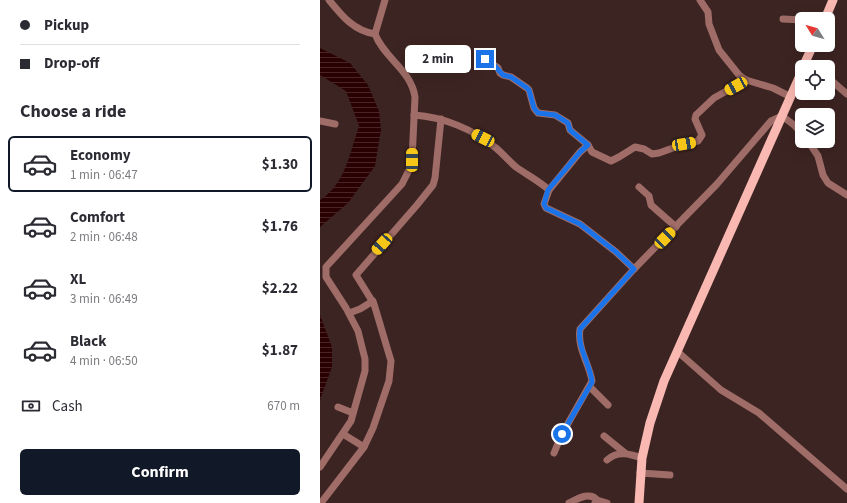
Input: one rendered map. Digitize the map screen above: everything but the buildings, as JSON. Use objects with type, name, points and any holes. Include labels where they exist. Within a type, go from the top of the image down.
[{"type":"main road","points":[[828,12],[833,0]]},
{"type":"main road","points":[[639,503],[642,458],[650,423],[664,381],[795,88]]},
{"type":"street","points":[[329,0],[340,14],[357,29],[375,34]]},
{"type":"street","points":[[320,467],[351,421],[365,371],[366,359],[358,331],[349,313],[326,277],[326,267],[402,184],[410,168],[412,160],[415,97],[414,88],[402,70],[382,47],[375,34],[385,0]]},
{"type":"street","points":[[700,0],[708,12],[709,24],[719,50],[730,64],[746,80],[773,88],[791,97]]},
{"type":"street","points":[[783,19],[795,20]]},
{"type":"street","points":[[485,59],[494,65],[503,75],[511,77],[529,90],[534,108],[538,113],[555,115],[568,123],[570,130],[588,145],[592,152],[610,161],[635,147],[644,149],[652,154],[698,141],[702,135],[695,119],[696,115],[714,98],[746,80]]},
{"type":"street","points":[[835,84],[847,94]]},
{"type":"street","points":[[414,115],[429,116],[483,138],[497,149],[505,158],[548,190]]},
{"type":"street","points":[[554,453],[562,434],[592,382],[583,356],[579,337],[580,329],[634,269],[741,158],[771,121],[782,116],[795,126]]},
{"type":"street","points":[[320,120],[334,124]]},
{"type":"street","points":[[321,503],[362,446],[373,428],[389,381],[390,361],[371,302],[356,275],[417,205],[433,184],[435,178],[441,120]]},
{"type":"street","points":[[588,145],[578,154],[548,190],[544,204],[546,208],[580,224],[616,252],[634,269]]},
{"type":"street","points":[[813,148],[818,156],[823,175],[828,183],[847,195]]},
{"type":"street","points":[[639,187],[649,196],[652,205],[676,227]]},
{"type":"street","points":[[349,313],[371,302]]},
{"type":"street","points":[[678,352],[720,390],[758,413],[847,489]]},
{"type":"street","points":[[590,387],[608,405]]},
{"type":"street","points":[[338,408],[353,413]]},
{"type":"street","points":[[343,434],[362,446]]},
{"type":"street","points":[[604,436],[625,453],[642,458]]},
{"type":"street","points":[[607,460],[614,455],[625,453]]},
{"type":"street","points":[[640,473],[670,475]]},
{"type":"street","points":[[569,503],[586,496],[591,496],[596,501],[607,503]]},
{"type":"shaded area","points":[[320,48],[350,63],[368,85],[379,111],[381,130],[375,166],[348,203],[320,227],[320,200],[328,194],[341,177],[346,167],[359,126],[346,91],[320,75]]},
{"type":"shaded area","points":[[320,315],[332,347],[332,367],[320,400]]},
{"type":"route","points":[[485,59],[498,68],[500,73],[503,75],[511,77],[524,84],[529,90],[534,108],[538,113],[555,115],[568,123],[570,130],[588,145],[580,152],[548,190],[544,204],[546,208],[580,224],[616,252],[634,269],[580,329],[579,337],[583,356],[592,382],[562,434]]}]
